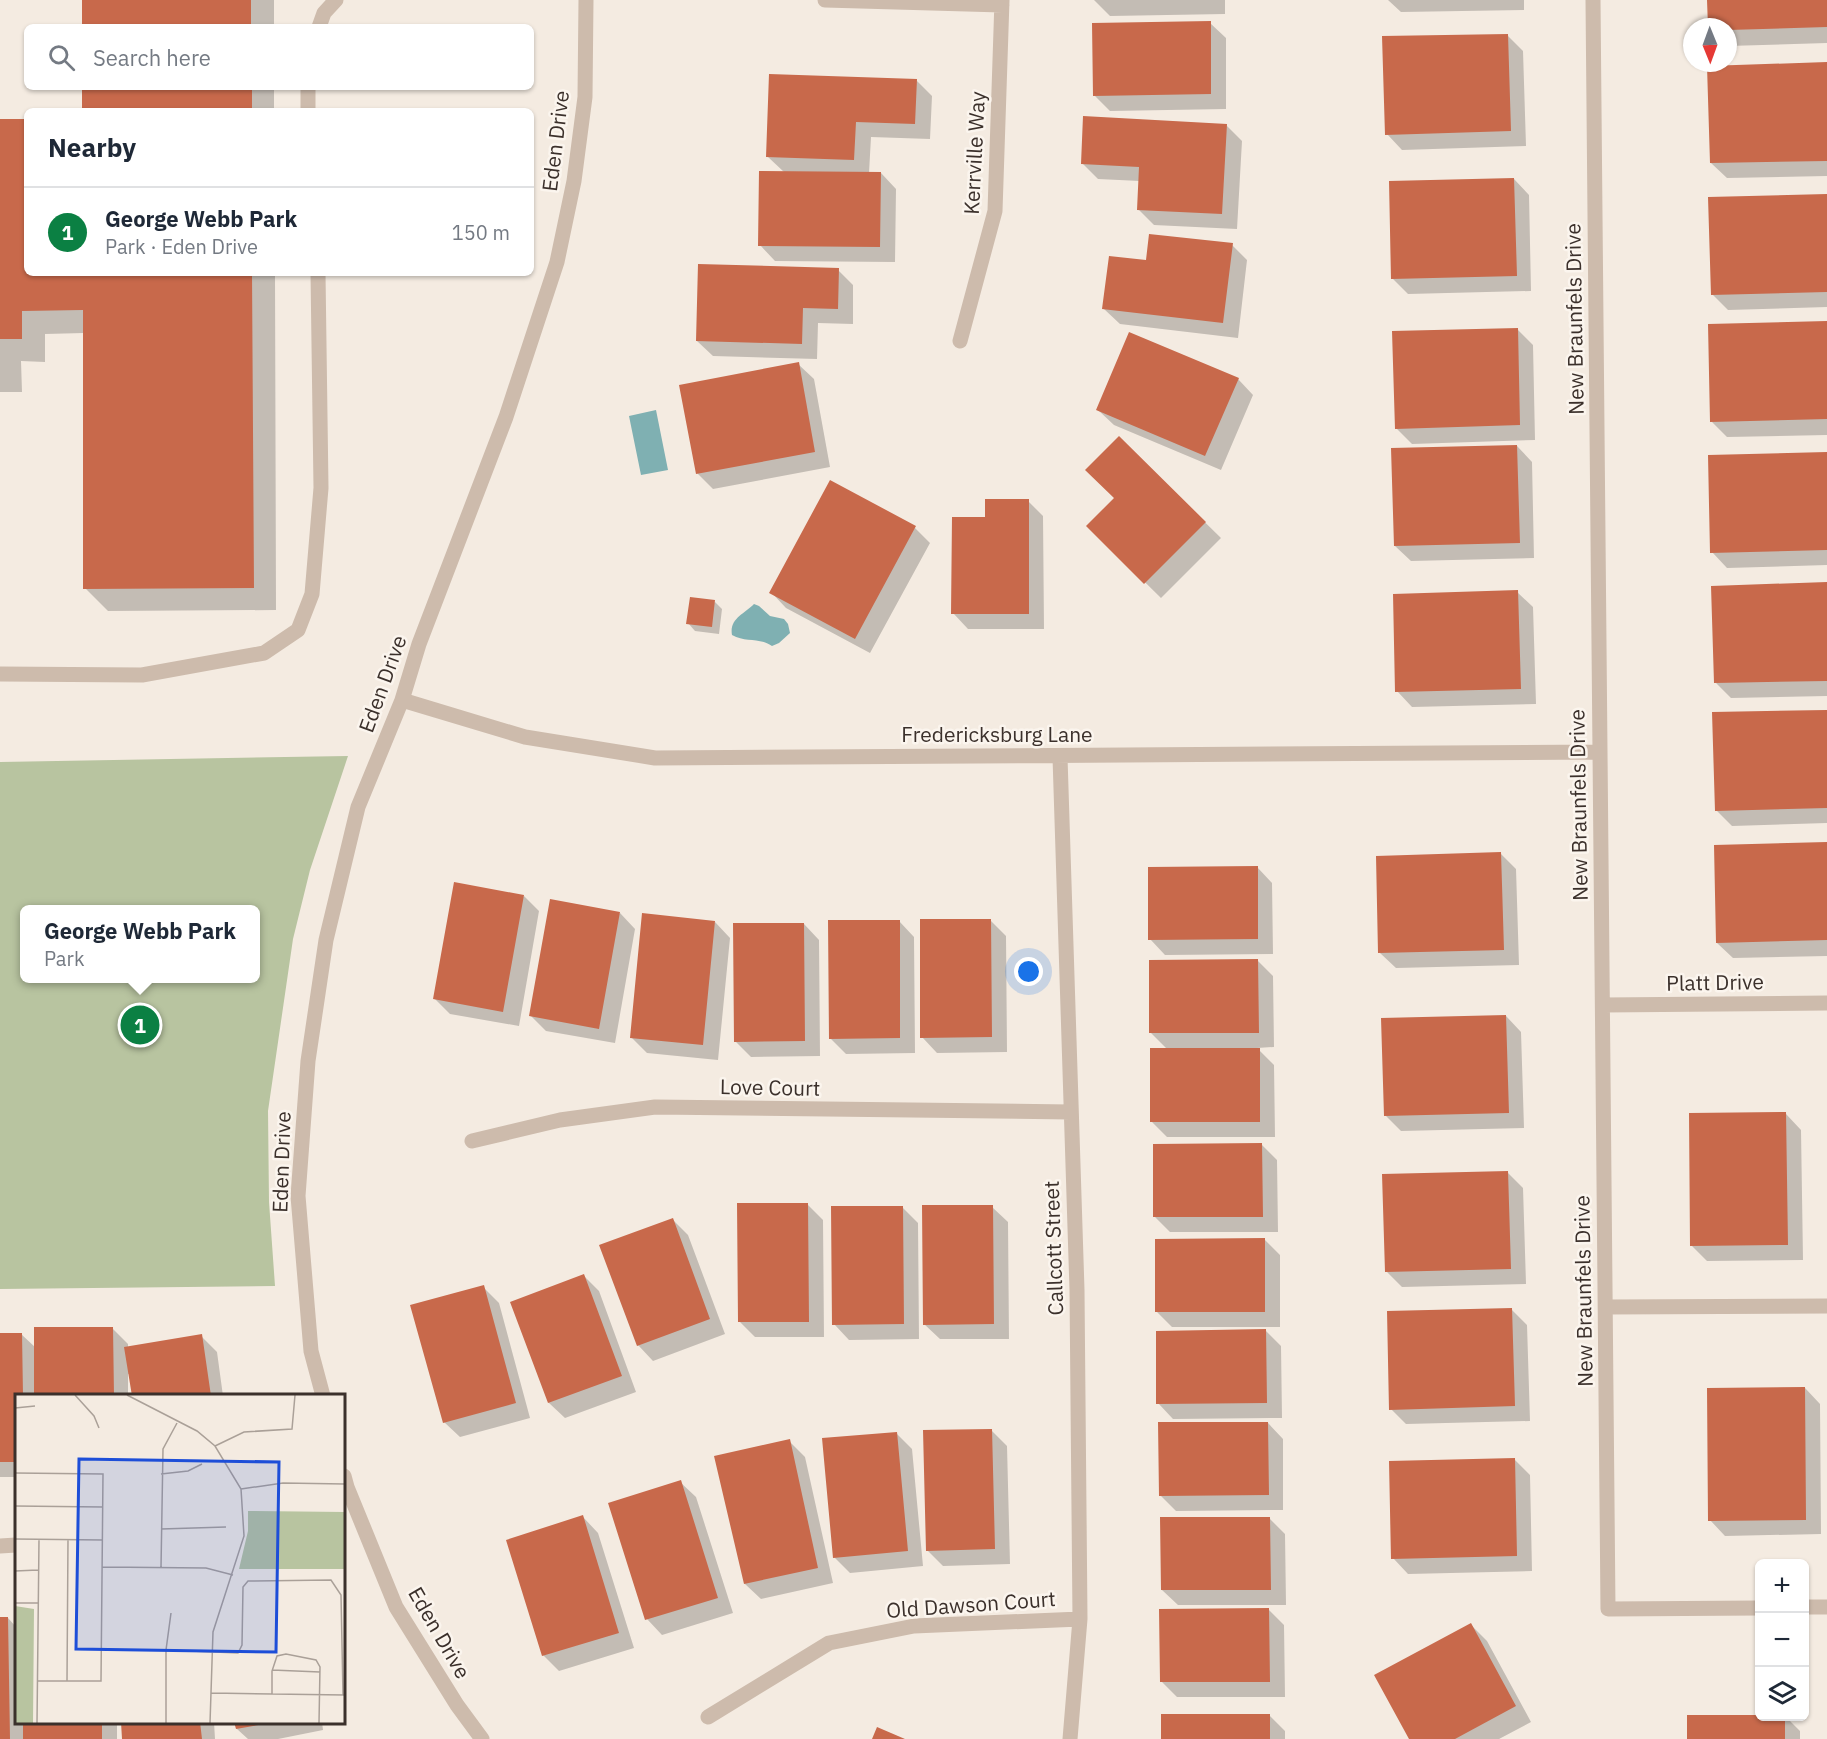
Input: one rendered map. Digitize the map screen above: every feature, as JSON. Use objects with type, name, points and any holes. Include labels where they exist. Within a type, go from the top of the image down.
[{"type":"street","points":[[320,24],[324,13],[336,0]]},
{"type":"street","name":"Eden Drive","points":[[323,1394],[311,1351],[298,1196],[308,1061],[326,940],[358,807],[402,700],[419,644],[506,417],[557,262],[574,181],[585,97],[586,0]]},
{"type":"street","points":[[825,0],[1002,2]]},
{"type":"street","name":"New Braunfels Drive","points":[[1593,0],[1608,1609],[1755,1608]]},
{"type":"street","name":"Kerrville Way","points":[[960,341],[995,212],[1002,2]]},
{"type":"street","points":[[308,90],[308,108]]},
{"type":"street","points":[[0,674],[142,675],[264,653],[298,630],[312,594],[321,488],[318,276]]},
{"type":"street","name":"Fredericksburg Lane","points":[[402,700],[525,737],[655,758],[1600,752]]},
{"type":"street","name":"Callcott Street","points":[[1059,757],[1077,1290],[1080,1619],[1070,1739]]},
{"type":"street","name":"Platt Drive","points":[[1603,1005],[1827,1003]]},
{"type":"street","name":"Love Court","points":[[472,1141],[560,1120],[656,1107],[1071,1112]]},
{"type":"street","points":[[1606,1307],[1827,1306]]},
{"type":"street","name":"Eden Drive","points":[[345,1486],[396,1606],[457,1705],[482,1739]]},
{"type":"street","points":[[0,1546],[15,1545]]},
{"type":"street","points":[[1809,1607],[1827,1607]]},
{"type":"street","name":"Old Dawson Court","points":[[708,1717],[829,1642],[914,1626],[1080,1619]]},
{"type":"green space","points":[[348,756],[310,870],[293,939],[268,1111],[269,1202],[275,1286],[0,1289],[0,762]]},
{"type":"water","points":[[656,410],[668,470],[641,475],[629,416]]},
{"type":"water","points":[[754,604],[770,616],[784,619],[788,624],[790,633],[779,643],[772,646],[732,635],[735,621]]},
{"type":"building","points":[[82,0],[251,0],[251,24],[82,24]]},
{"type":"building","points":[[1707,0],[1827,0],[1827,27],[1737,30],[1737,18],[1708,18]]},
{"type":"building","points":[[1211,21],[1211,94],[1093,96],[1092,23]]},
{"type":"building","points":[[1508,34],[1511,131],[1385,135],[1382,36]]},
{"type":"building","points":[[1827,62],[1827,161],[1710,163],[1707,72],[1737,72],[1737,65]]},
{"type":"building","points":[[769,74],[917,79],[915,124],[856,122],[854,160],[766,157]]},
{"type":"building","points":[[82,90],[252,90],[252,108],[82,108]]},
{"type":"building","points":[[1083,116],[1227,124],[1222,214],[1137,210],[1139,167],[1081,164]]},
{"type":"building","points":[[0,119],[24,119],[24,276],[252,276],[254,588],[83,589],[83,310],[22,311],[22,339],[0,339]]},
{"type":"building","points":[[759,171],[881,172],[880,247],[758,246]]},
{"type":"building","points":[[1514,178],[1517,276],[1391,279],[1389,181]]},
{"type":"building","points":[[1827,194],[1827,292],[1711,295],[1708,197]]},
{"type":"building","points":[[1149,234],[1233,243],[1223,323],[1102,309],[1109,256],[1146,260]]},
{"type":"building","points":[[698,264],[839,268],[838,309],[803,308],[802,344],[696,341]]},
{"type":"building","points":[[1827,321],[1827,419],[1710,422],[1708,324]]},
{"type":"building","points":[[1518,328],[1520,425],[1395,429],[1392,331]]},
{"type":"building","points":[[1129,332],[1239,378],[1205,456],[1096,410]]},
{"type":"building","points":[[799,362],[815,452],[696,474],[679,385]]},
{"type":"building","points":[[1119,436],[1206,522],[1144,584],[1086,526],[1114,498],[1085,470]]},
{"type":"building","points":[[1517,445],[1520,543],[1394,546],[1391,448]]},
{"type":"building","points":[[1827,452],[1827,550],[1710,553],[1708,455]]},
{"type":"building","points":[[830,480],[916,526],[855,639],[769,593]]},
{"type":"building","points":[[985,499],[1029,499],[1029,614],[951,614],[952,517],[985,517]]},
{"type":"building","points":[[1827,582],[1827,681],[1714,683],[1711,586]]},
{"type":"building","points":[[1518,590],[1521,689],[1395,692],[1393,594]]},
{"type":"building","points":[[690,597],[715,600],[712,627],[686,624]]},
{"type":"building","points":[[1827,710],[1827,808],[1715,811],[1712,712]]},
{"type":"building","points":[[1827,842],[1827,940],[1716,943],[1714,845]]},
{"type":"building","points":[[1501,852],[1504,950],[1378,953],[1376,856]]},
{"type":"building","points":[[1258,866],[1258,939],[1148,940],[1148,867]]},
{"type":"building","points":[[454,882],[524,895],[503,1012],[433,999]]},
{"type":"building","points":[[550,899],[620,912],[599,1029],[529,1016]]},
{"type":"building","points":[[642,913],[715,921],[703,1045],[630,1038]]},
{"type":"building","points":[[920,919],[991,919],[992,1037],[920,1038]]},
{"type":"building","points":[[828,920],[900,920],[900,1038],[829,1039]]},
{"type":"building","points":[[733,923],[804,923],[805,1041],[734,1042]]},
{"type":"building","points":[[1258,959],[1259,1033],[1149,1033],[1149,960]]},
{"type":"building","points":[[1506,1015],[1509,1113],[1384,1116],[1381,1018]]},
{"type":"building","points":[[1150,1048],[1260,1048],[1260,1122],[1150,1122]]},
{"type":"building","points":[[1786,1112],[1788,1245],[1690,1246],[1689,1113]]},
{"type":"building","points":[[1262,1143],[1263,1217],[1153,1217],[1153,1144]]},
{"type":"building","points":[[1508,1171],[1511,1269],[1385,1272],[1382,1174]]},
{"type":"building","points":[[737,1203],[808,1203],[809,1322],[738,1322]]},
{"type":"building","points":[[922,1205],[993,1205],[994,1324],[923,1325]]},
{"type":"building","points":[[831,1206],[903,1206],[904,1324],[832,1325]]},
{"type":"building","points":[[673,1218],[710,1319],[637,1346],[599,1245]]},
{"type":"building","points":[[1265,1238],[1265,1312],[1155,1312],[1155,1239]]},
{"type":"building","points":[[584,1274],[622,1376],[548,1403],[510,1302]]},
{"type":"building","points":[[484,1285],[516,1403],[443,1423],[410,1305]]},
{"type":"building","points":[[1512,1308],[1515,1406],[1389,1410],[1387,1311]]},
{"type":"building","points":[[34,1327],[113,1327],[114,1394],[34,1394]]},
{"type":"building","points":[[1266,1329],[1267,1403],[1156,1404],[1156,1331]]},
{"type":"building","points":[[0,1333],[22,1333],[23,1394],[15,1394],[15,1462],[0,1462]]},
{"type":"building","points":[[202,1334],[211,1394],[132,1394],[124,1347]]},
{"type":"building","points":[[1805,1387],[1806,1520],[1708,1521],[1707,1388]]},
{"type":"building","points":[[1158,1422],[1268,1422],[1269,1495],[1159,1496]]},
{"type":"building","points":[[992,1429],[995,1549],[926,1551],[923,1430]]},
{"type":"building","points":[[897,1432],[908,1551],[833,1558],[822,1438]]},
{"type":"building","points":[[790,1439],[818,1568],[744,1584],[714,1456]]},
{"type":"building","points":[[1515,1458],[1517,1556],[1391,1559],[1389,1461]]},
{"type":"building","points":[[681,1480],[718,1598],[645,1620],[608,1503]]},
{"type":"building","points":[[583,1515],[619,1633],[542,1656],[506,1540]]},
{"type":"building","points":[[1160,1517],[1270,1517],[1271,1590],[1161,1590]]},
{"type":"building","points":[[1269,1608],[1270,1682],[1160,1682],[1159,1609]]},
{"type":"building","points":[[0,1617],[8,1617],[10,1739],[0,1739]]},
{"type":"building","points":[[1471,1623],[1516,1706],[1455,1739],[1409,1739],[1374,1675]]},
{"type":"building","points":[[1161,1714],[1270,1714],[1270,1739],[1161,1739]]},
{"type":"building","points":[[1687,1715],[1755,1715],[1755,1721],[1785,1721],[1785,1739],[1687,1739]]},
{"type":"building","points":[[23,1724],[102,1724],[102,1739],[23,1739]]},
{"type":"building","points":[[121,1724],[200,1724],[202,1739],[122,1739]]},
{"type":"building","points":[[235,1724],[264,1724],[236,1729]]},
{"type":"building","points":[[877,1727],[905,1739],[872,1739]]},
{"type":"place","name":"George Webb Park","points":[[140,1025]]}]
